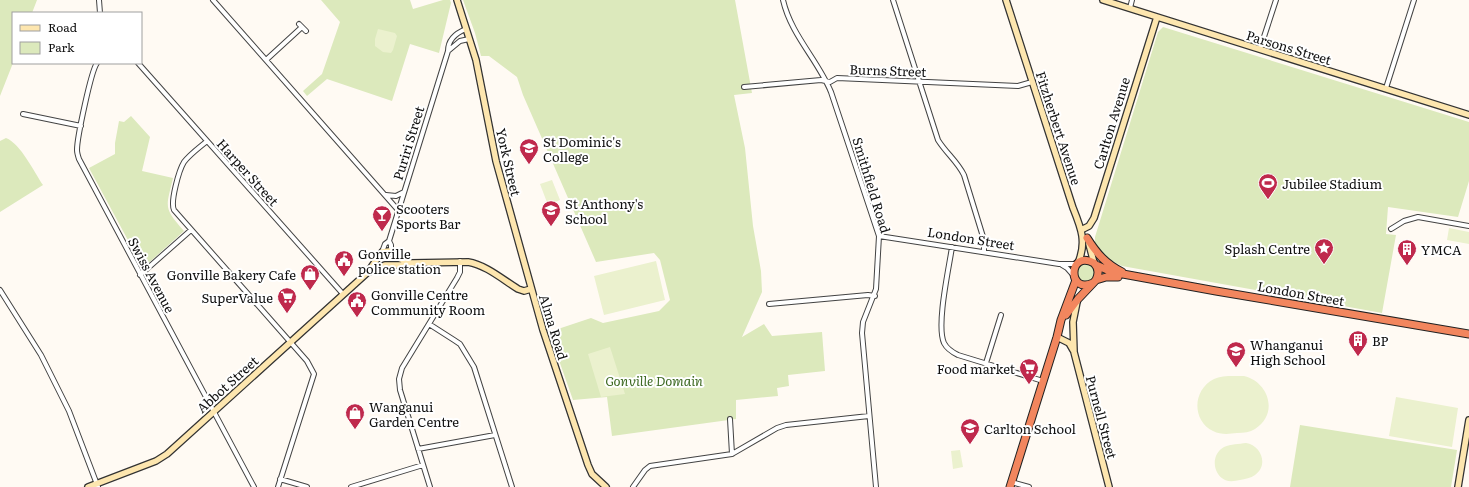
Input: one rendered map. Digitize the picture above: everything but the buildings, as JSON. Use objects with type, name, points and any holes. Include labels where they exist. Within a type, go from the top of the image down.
[{"type":"highway","points":[[1087,238],[1100,257],[1115,268],[1130,275]]},
{"type":"highway","points":[[1010,484],[1075,278],[1074,269],[1077,264],[1084,260],[1090,261],[1095,264],[1098,272],[1094,282],[1067,313],[1060,327]]},
{"type":"highway","name":"London Street","points":[[1095,264],[1112,272],[1216,292],[1469,334]]},
{"type":"highway","name":"London Street","points":[[1094,282],[1106,276],[1130,275]]},
{"type":"highway","points":[[1075,278],[1082,285],[1089,285],[1094,282]]},
{"type":"street","points":[[99,0],[100,12]]},
{"type":"street","points":[[213,0],[398,210]]},
{"type":"street","points":[[448,51],[460,42],[470,39],[456,0]]},
{"type":"street","name":"Smithfield Road","points":[[784,0],[797,35],[826,81],[831,92],[879,236],[875,296],[862,327],[876,487]]},
{"type":"street","points":[[893,0],[938,140],[959,166],[964,175],[984,240],[984,252]]},
{"type":"street","name":"Fitzherbert Avenue","points":[[1006,0],[1081,230],[1083,247],[1077,264]]},
{"type":"street","name":"Parsons Street","points":[[1103,0],[1469,115]]},
{"type":"street","points":[[1130,8],[1132,0]]},
{"type":"street","points":[[1260,49],[1276,0]]},
{"type":"street","points":[[1386,88],[1414,0]]},
{"type":"street","name":"Carlton Avenue","points":[[1081,230],[1089,226],[1094,218],[1156,17]]},
{"type":"street","points":[[266,60],[301,26],[306,31]]},
{"type":"street","name":"Puriri Street","points":[[382,253],[385,244],[388,241],[404,192],[448,51],[450,40],[458,33],[466,29]]},
{"type":"street","name":"York Street","points":[[470,39],[478,69],[496,161],[531,289]]},
{"type":"street","name":"Swiss Avenue","points":[[97,64],[92,74],[81,126],[77,150],[79,159],[254,487]]},
{"type":"street","name":"Harper Street","points":[[139,64],[343,294]]},
{"type":"street","name":"Burns Street","points":[[744,87],[822,80],[830,82],[834,79],[840,78],[1018,86],[1032,82]]},
{"type":"street","points":[[23,114],[81,126]]},
{"type":"street","points":[[207,141],[185,161],[182,167],[173,200],[174,210],[190,230],[307,361],[314,374],[278,487]]},
{"type":"street","points":[[384,194],[392,197],[404,192]]},
{"type":"street","points":[[1391,229],[1404,221],[1418,217],[1469,226]]},
{"type":"street","points":[[140,275],[190,230]]},
{"type":"street","points":[[1081,230],[1087,238],[1095,264]]},
{"type":"street","name":"London Street","points":[[879,236],[1059,264],[1077,264]]},
{"type":"street","points":[[388,241],[391,245],[393,254],[394,261],[388,265],[380,261],[382,253],[387,251],[393,254]]},
{"type":"street","points":[[952,247],[943,302],[942,338],[946,346],[953,353],[1043,381]]},
{"type":"street","name":"Abbot Street","points":[[88,487],[97,485],[162,458],[366,273],[382,253]]},
{"type":"street","name":"Alma Road","points":[[393,254],[411,263]]},
{"type":"street","points":[[430,487],[400,390],[399,379],[402,368],[459,274],[460,261]]},
{"type":"street","name":"Alma Road","points":[[388,265],[460,261],[472,262],[481,265],[521,290],[531,289],[549,350],[588,465],[592,474],[606,487]]},
{"type":"street","points":[[1059,264],[1068,268],[1075,278]]},
{"type":"street","name":"Abbot Street","points":[[366,273],[388,265]]},
{"type":"street","points":[[0,290],[41,355],[66,404],[97,485]]},
{"type":"street","points":[[769,304],[868,295],[875,296]]},
{"type":"street","name":"Purnell Street","points":[[1078,299],[1073,322],[1074,352],[1109,487]]},
{"type":"street","points":[[986,363],[1001,315]]},
{"type":"street","points":[[429,324],[460,344],[474,367],[512,487]]},
{"type":"street","points":[[1057,337],[1069,343],[1074,352]]},
{"type":"street","points":[[633,487],[645,470],[652,465],[732,454],[777,428],[786,425],[869,416]]},
{"type":"street","points":[[730,420],[732,454]]},
{"type":"street","points":[[1458,487],[1469,420]]},
{"type":"street","points":[[418,449],[495,435]]},
{"type":"street","points":[[351,487],[423,465]]},
{"type":"street","points":[[280,479],[307,487]]},
{"type":"street","points":[[1010,484],[1029,487]]},
{"type":"green space","points":[[0,0],[37,0],[32,12],[12,12],[13,64],[0,96]]},
{"type":"green space","points":[[321,0],[410,0],[413,9],[443,0],[450,0],[451,3],[439,53],[410,44],[392,101],[327,79],[307,96],[303,91],[322,74],[340,22]]},
{"type":"green space","name":"Gonville Domain","points":[[463,0],[735,0],[752,93],[734,95],[745,148],[753,226],[761,271],[762,292],[742,337],[764,324],[772,336],[822,332],[825,371],[788,375],[789,386],[777,388],[778,396],[736,400],[736,419],[612,436],[607,397],[573,400],[549,332],[591,318],[603,323],[659,311],[670,300],[660,260],[654,253],[596,262],[523,95],[517,77],[489,56],[481,56],[475,33]]},
{"type":"green space","points":[[1163,27],[1469,122],[1469,181],[1458,217],[1388,207],[1386,234],[1396,235],[1382,313],[1122,266],[1108,259],[1095,245],[1095,237],[1158,32]]},
{"type":"green space","points":[[378,29],[395,33],[397,36],[391,53],[383,52],[375,46],[375,39]]},
{"type":"green space","points":[[131,116],[150,137],[142,171],[173,178],[168,202],[169,212],[184,231],[143,268],[89,168],[115,154],[115,143],[119,121],[124,122]]},
{"type":"green space","points":[[6,138],[12,141],[22,152],[43,185],[0,212],[0,141]]},
{"type":"green space","points":[[552,180],[560,200],[548,205],[540,184]]},
{"type":"green space","points":[[1449,228],[1469,232],[1469,244],[1447,240]]},
{"type":"green space","points":[[656,261],[665,300],[604,315],[594,276]]},
{"type":"green space","points":[[1082,264],[1090,264],[1095,269],[1093,280],[1090,282],[1082,282],[1077,277],[1077,269]]},
{"type":"green space","points":[[610,347],[625,394],[601,397],[588,354]]},
{"type":"green space","points":[[1244,376],[1253,379],[1265,391],[1269,407],[1267,415],[1262,423],[1249,432],[1225,434],[1213,431],[1201,420],[1198,413],[1198,398],[1202,390],[1207,384],[1217,378]]},
{"type":"green space","points":[[1396,397],[1458,408],[1452,447],[1389,436]]},
{"type":"green space","points":[[1300,425],[1457,450],[1451,487],[1290,487]]},
{"type":"green space","points":[[1246,443],[1256,447],[1259,451],[1262,466],[1259,471],[1248,478],[1232,481],[1225,480],[1216,469],[1215,459],[1217,454],[1224,447]]},
{"type":"green space","points":[[960,450],[963,467],[953,469],[951,451]]},
{"type":"place","name":"St Dominic's College","points":[[529,165]]},
{"type":"place","name":"Jubilee Stadium","points":[[1268,200]]},
{"type":"place","name":"St Anthony's School","points":[[551,227]]},
{"type":"place","name":"Scooters Sports Bar","points":[[382,232]]},
{"type":"place","name":"Splash Centre","points":[[1324,265]]},
{"type":"place","name":"YMCA","points":[[1407,266]]},
{"type":"place","name":"Gonville police station","points":[[344,277]]},
{"type":"place","name":"Gonville Bakery Cafe","points":[[310,291]]},
{"type":"place","name":"SuperValue","points":[[287,314]]},
{"type":"place","name":"Gonville Centre Community Room","points":[[357,318]]},
{"type":"place","name":"BP","points":[[1358,357]]},
{"type":"place","name":"Whanganui High School","points":[[1236,368]]},
{"type":"place","name":"Food market","points":[[1029,385]]},
{"type":"place","name":"Wanganui Garden Centre","points":[[355,430]]},
{"type":"place","name":"Carlton School","points":[[970,445]]}]
